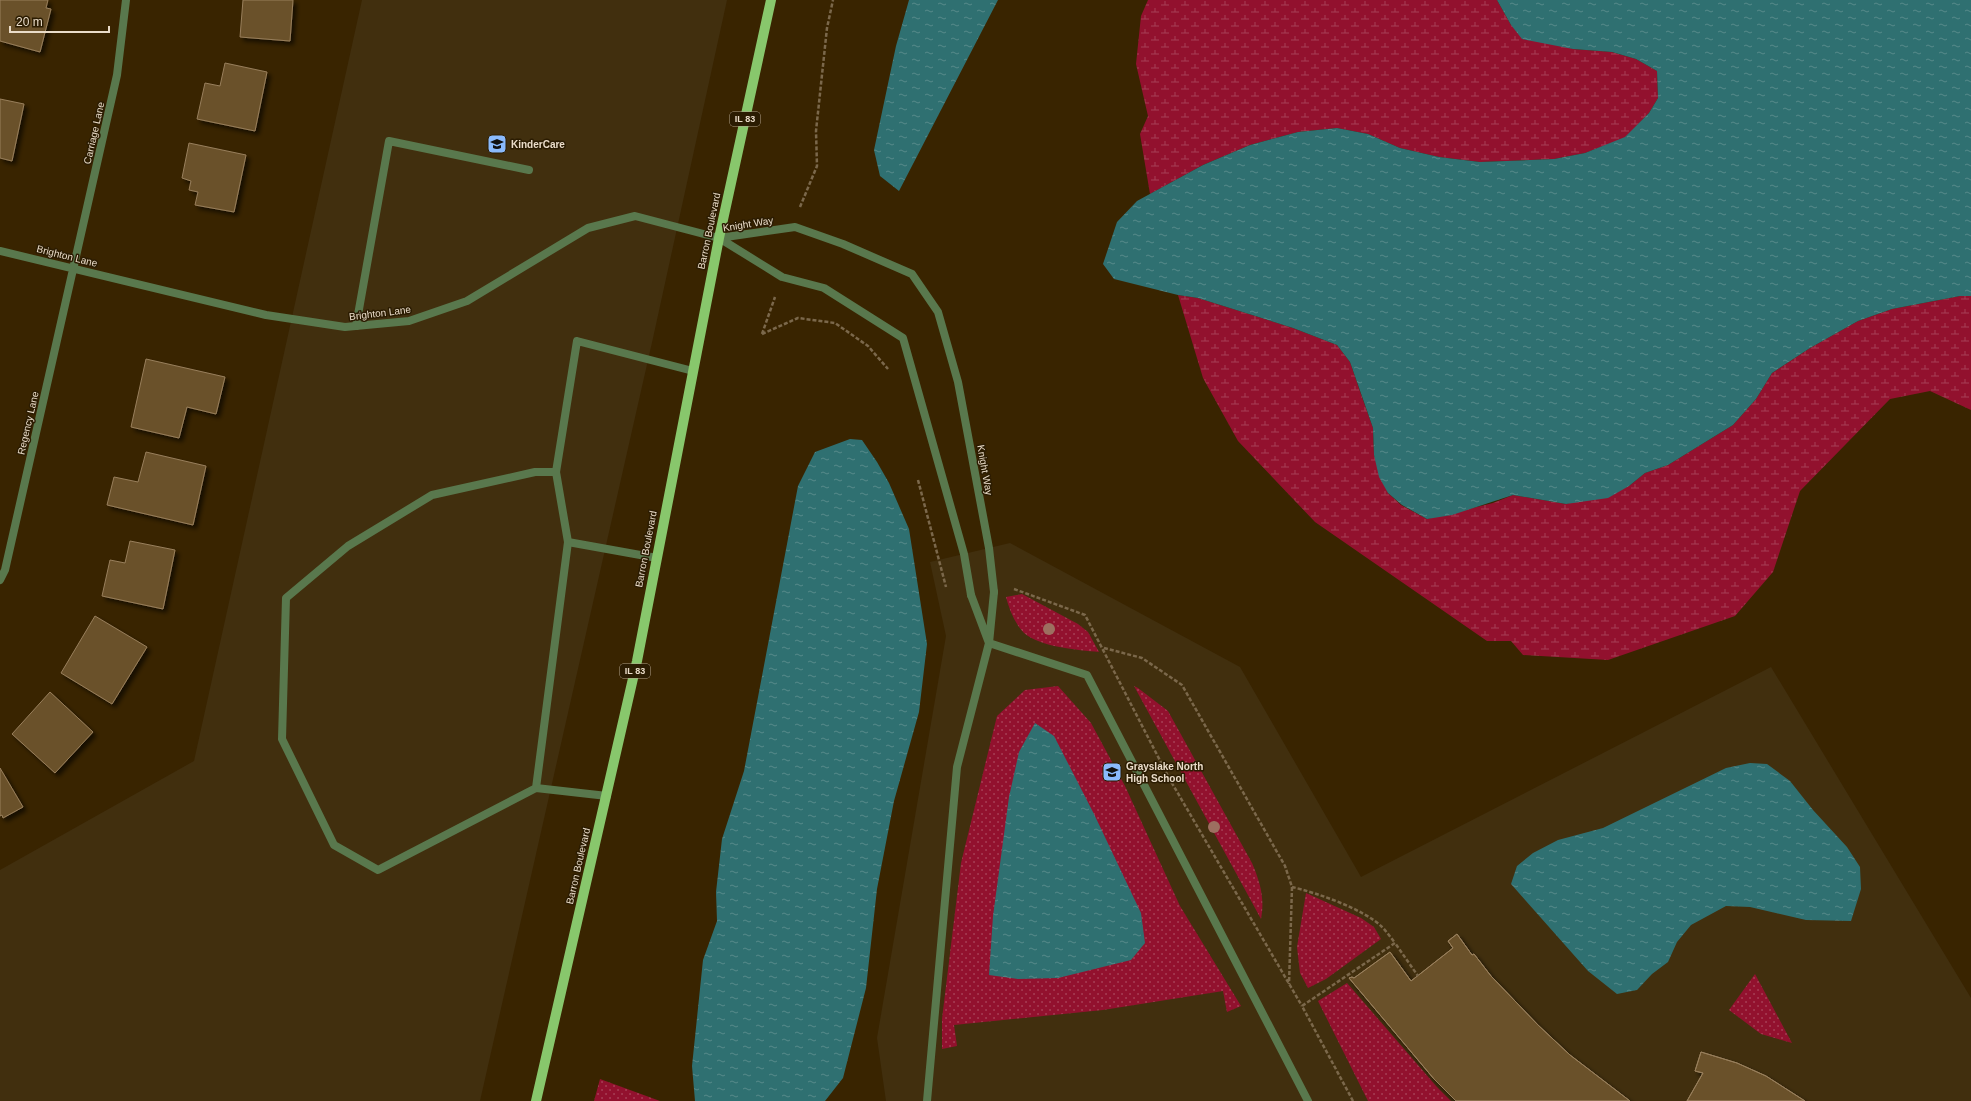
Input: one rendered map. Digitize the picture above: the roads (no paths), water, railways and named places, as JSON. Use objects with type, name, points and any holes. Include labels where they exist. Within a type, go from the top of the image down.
[{"type":"main road","name":"Barron Boulevard","points":[[536,1101],[637,661],[719,238],[771,0]]},
{"type":"street","name":"Carriage Lane","points":[[74,268],[117,75],[126,0]]},
{"type":"street","points":[[356,326],[389,141],[529,170]]},
{"type":"street","name":"Brighton Lane","points":[[0,251],[266,314],[345,327],[409,321],[467,301],[588,228],[635,216],[719,238]]},
{"type":"street","name":"Knight Way","points":[[719,238],[795,227],[844,244],[912,274],[938,312],[958,382],[989,548],[994,592],[989,643],[957,767],[927,1101]]},
{"type":"street","name":"Knight Way","points":[[719,238],[782,277],[824,288],[903,338],[964,554],[972,595],[989,643]]},
{"type":"street","name":"Regency Lane","points":[[0,580],[7,563],[74,268]]},
{"type":"street","points":[[536,788],[568,542],[556,472],[577,341],[693,370]]},
{"type":"street","points":[[556,472],[535,472],[432,495],[348,546],[286,598],[282,739],[334,845],[378,870],[536,788],[607,796]]},
{"type":"street","points":[[568,542],[657,558]]},
{"type":"street","points":[[989,643],[1087,674],[1308,1101]]},
{"type":"water","points":[[909,0],[998,0],[899,191],[880,176],[874,150],[896,46]]},
{"type":"water","points":[[1497,0],[1971,0],[1971,296],[1960,296],[1892,309],[1858,321],[1810,348],[1772,373],[1756,399],[1733,425],[1668,465],[1645,473],[1629,486],[1608,498],[1566,504],[1513,495],[1452,515],[1427,519],[1402,505],[1388,493],[1379,477],[1374,455],[1373,428],[1350,362],[1337,345],[1293,328],[1198,298],[1178,295],[1114,279],[1103,264],[1117,222],[1137,201],[1203,165],[1250,145],[1298,132],[1337,128],[1368,134],[1400,148],[1439,157],[1480,162],[1554,159],[1585,153],[1625,137],[1649,113],[1658,98],[1657,71],[1636,59],[1612,52],[1573,49],[1522,39],[1511,25]]},
{"type":"water","points":[[850,439],[862,440],[877,462],[889,483],[909,529],[927,644],[919,712],[894,801],[877,889],[866,988],[843,1078],[825,1101],[695,1101],[692,1066],[703,960],[717,921],[716,892],[722,839],[744,771],[798,486],[815,452]]},
{"type":"water","points":[[1035,723],[1054,736],[1094,814],[1141,913],[1145,943],[1131,960],[1058,978],[1018,979],[989,975],[993,916],[1009,797],[1019,752]]},
{"type":"water","points":[[1750,763],[1767,764],[1790,781],[1813,810],[1847,847],[1860,867],[1861,889],[1851,921],[1806,920],[1750,907],[1726,906],[1691,925],[1677,942],[1668,962],[1652,974],[1637,990],[1617,994],[1588,971],[1511,884],[1517,866],[1533,853],[1558,840],[1603,828],[1726,768]]},
{"type":"place","name":"KinderCare","points":[[497,144]]},
{"type":"place","name":"Grayslake North High School","points":[[1112,772]]}]
